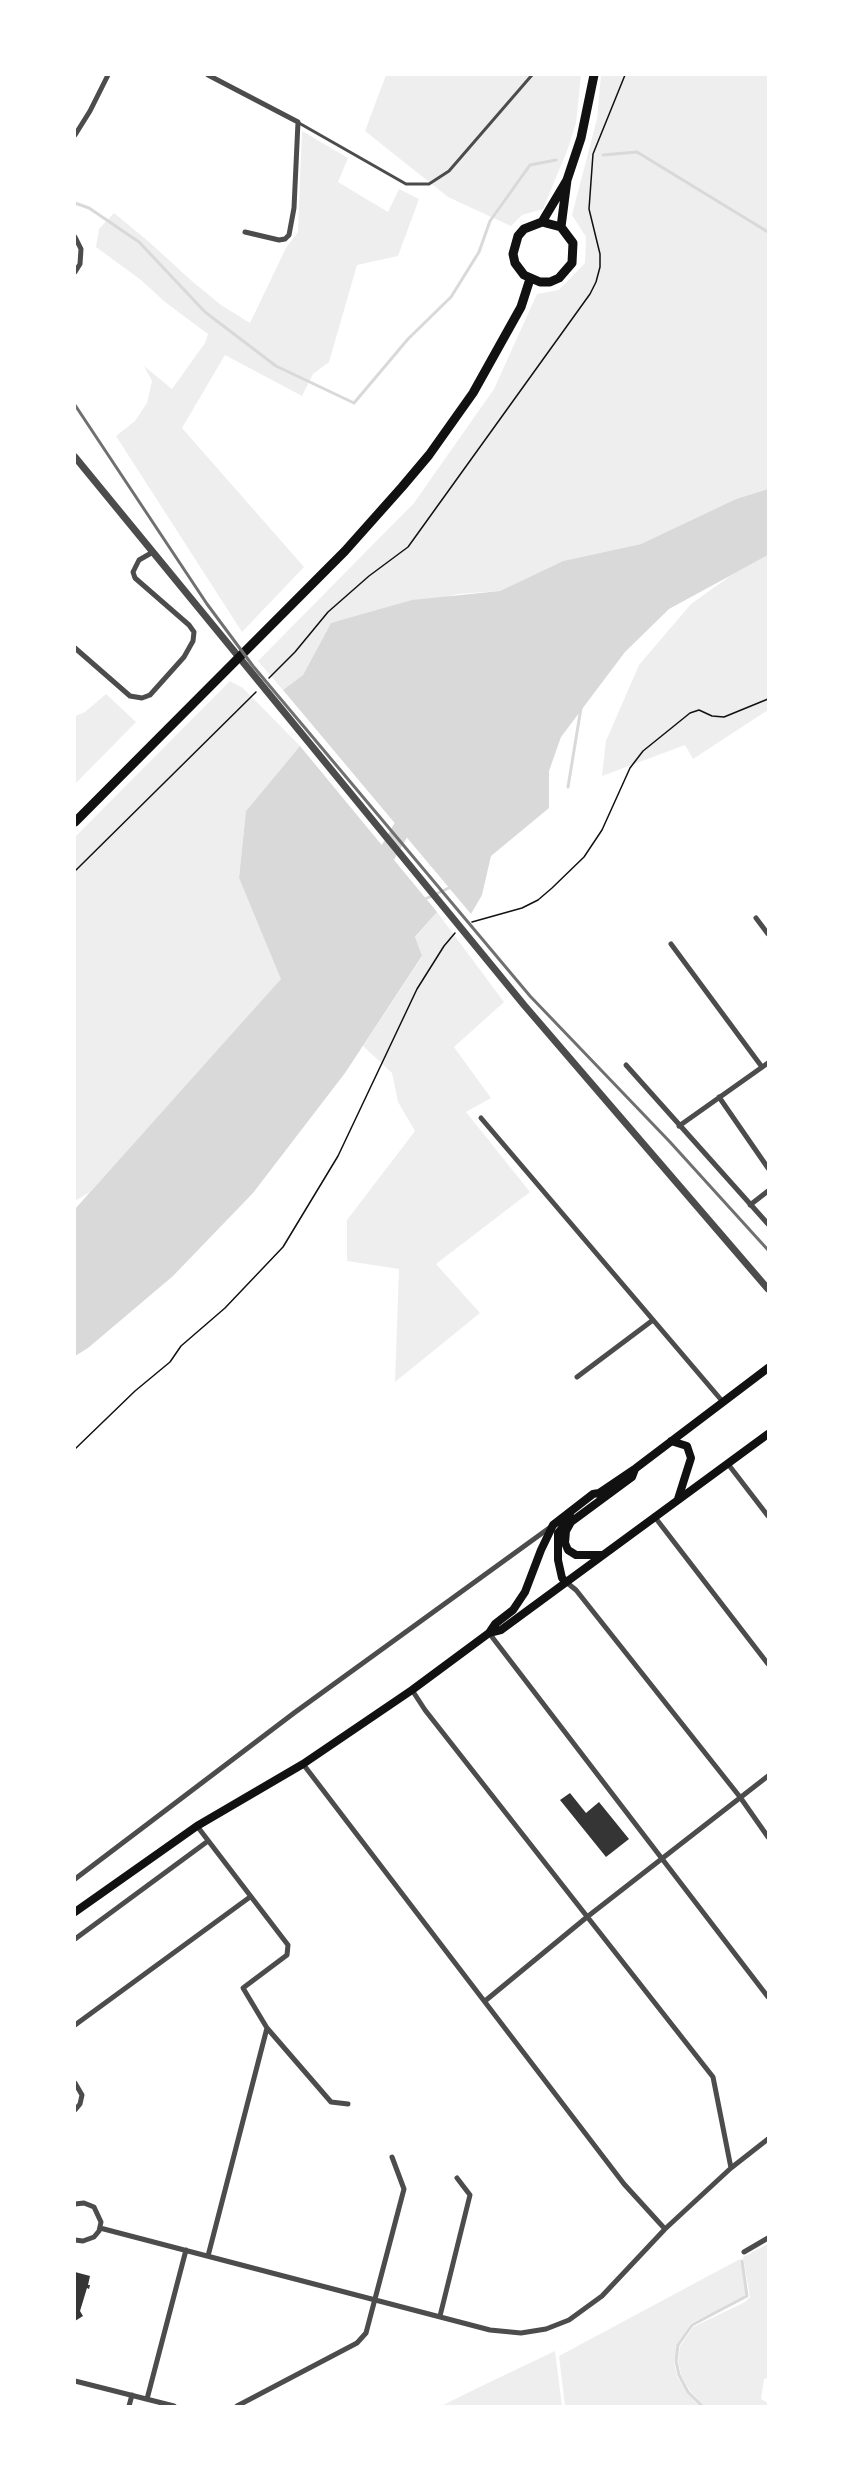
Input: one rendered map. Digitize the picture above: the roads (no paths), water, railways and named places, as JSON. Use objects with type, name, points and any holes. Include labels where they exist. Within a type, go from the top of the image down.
[{"type":"main road","points":[[561,227],[567,180],[581,138],[594,75]]},
{"type":"main road","points":[[542,222],[567,180]]},
{"type":"main road","points":[[542,222],[561,227],[573,243],[572,263],[559,278],[540,282],[524,275],[515,262],[514,245],[524,229],[542,222]]},
{"type":"main road","points":[[75,822],[345,551],[429,455],[473,393],[520,307],[530,279]]},
{"type":"main road","points":[[75,1912],[197,1826],[303,1764],[412,1690],[489,1633],[495,1624],[513,1610],[525,1592],[553,1525],[593,1494],[599,1493],[636,1468],[768,1368]]},
{"type":"main road","points":[[489,1633],[501,1630],[768,1434]]},
{"type":"main road","points":[[671,1441],[687,1446],[691,1458],[678,1499]]},
{"type":"main road","points":[[604,1555],[576,1555],[568,1550],[565,1543],[566,1531],[571,1522],[632,1477],[636,1468]]},
{"type":"main road","points":[[566,1582],[562,1578],[558,1560],[558,1533],[566,1520],[599,1496],[599,1493]]},
{"type":"street","points":[[75,135],[108,75]]},
{"type":"street","points":[[208,75],[298,122],[294,208],[289,235],[279,240],[245,232]]},
{"type":"street","points":[[75,237],[81,249],[80,264],[75,272]]},
{"type":"street","points":[[75,457],[524,1005],[768,1289]]},
{"type":"street","points":[[75,648],[130,696],[142,698],[150,695],[184,657],[193,641],[194,632],[135,578],[133,572],[139,560],[153,552]]},
{"type":"street","points":[[756,918],[768,934]]},
{"type":"street","points":[[671,944],[762,1067]]},
{"type":"street","points":[[679,1126],[768,1063]]},
{"type":"street","points":[[626,1065],[768,1224]]},
{"type":"street","points":[[719,1097],[768,1168]]},
{"type":"street","points":[[482,1118],[723,1402]]},
{"type":"street","points":[[750,1204],[768,1191]]},
{"type":"street","points":[[577,1377],[653,1320]]},
{"type":"street","points":[[728,1464],[768,1516]]},
{"type":"street","points":[[654,1516],[768,1664]]},
{"type":"street","points":[[75,1879],[294,1713],[553,1525]]},
{"type":"street","points":[[566,1582],[576,1590],[740,1797],[768,1837]]},
{"type":"street","points":[[489,1633],[768,1997]]},
{"type":"street","points":[[412,1690],[431,1718],[713,2077],[731,2168]]},
{"type":"street","points":[[303,1764],[624,2184],[665,2229]]},
{"type":"street","points":[[485,2001],[587,1917],[768,1776]]},
{"type":"street","points":[[197,1826],[288,1945],[287,1955],[243,1988],[267,2028],[331,2102],[348,2104]]},
{"type":"street","points":[[75,1939],[208,1841]]},
{"type":"street","points":[[75,2025],[250,1897]]},
{"type":"street","points":[[207,2256],[267,2028]]},
{"type":"street","points":[[75,2084],[82,2096],[75,2110]]},
{"type":"street","points":[[100,2228],[490,2330],[521,2333],[570,2320],[602,2296],[665,2229],[731,2168],[768,2139]]},
{"type":"street","points":[[237,2406],[357,2343],[366,2333],[404,2189],[392,2157]]},
{"type":"street","points":[[440,2316],[470,2195],[457,2178]]},
{"type":"street","points":[[75,2204],[84,2203],[94,2207],[100,2217],[100,2228],[90,2239],[75,2240]]},
{"type":"street","points":[[744,2252],[768,2238]]},
{"type":"street","points":[[147,2399],[186,2250]]},
{"type":"street","points":[[75,2381],[174,2406]]},
{"type":"street","points":[[129,2406],[132,2395]]},
{"type":"lane","points":[[298,122],[406,183],[429,184],[449,171],[532,75]]},
{"type":"waterway","points":[[603,155],[637,152],[768,232]]},
{"type":"waterway","points":[[75,203],[89,208],[139,242],[205,312],[276,366],[354,403],[408,339],[451,297],[479,252],[490,221],[530,165],[556,160]]},
{"type":"waterway","points":[[568,787],[581,708]]},
{"type":"waterway","points":[[384,874],[384,859],[412,811]]},
{"type":"waterway","points":[[425,899],[451,887]]},
{"type":"waterway","points":[[702,2406],[688,2392],[679,2375],[676,2361],[678,2345],[692,2325],[747,2296],[742,2261]]},
{"type":"railway","points":[[75,405],[207,604],[253,666],[530,996],[670,1142],[768,1250]]}]
